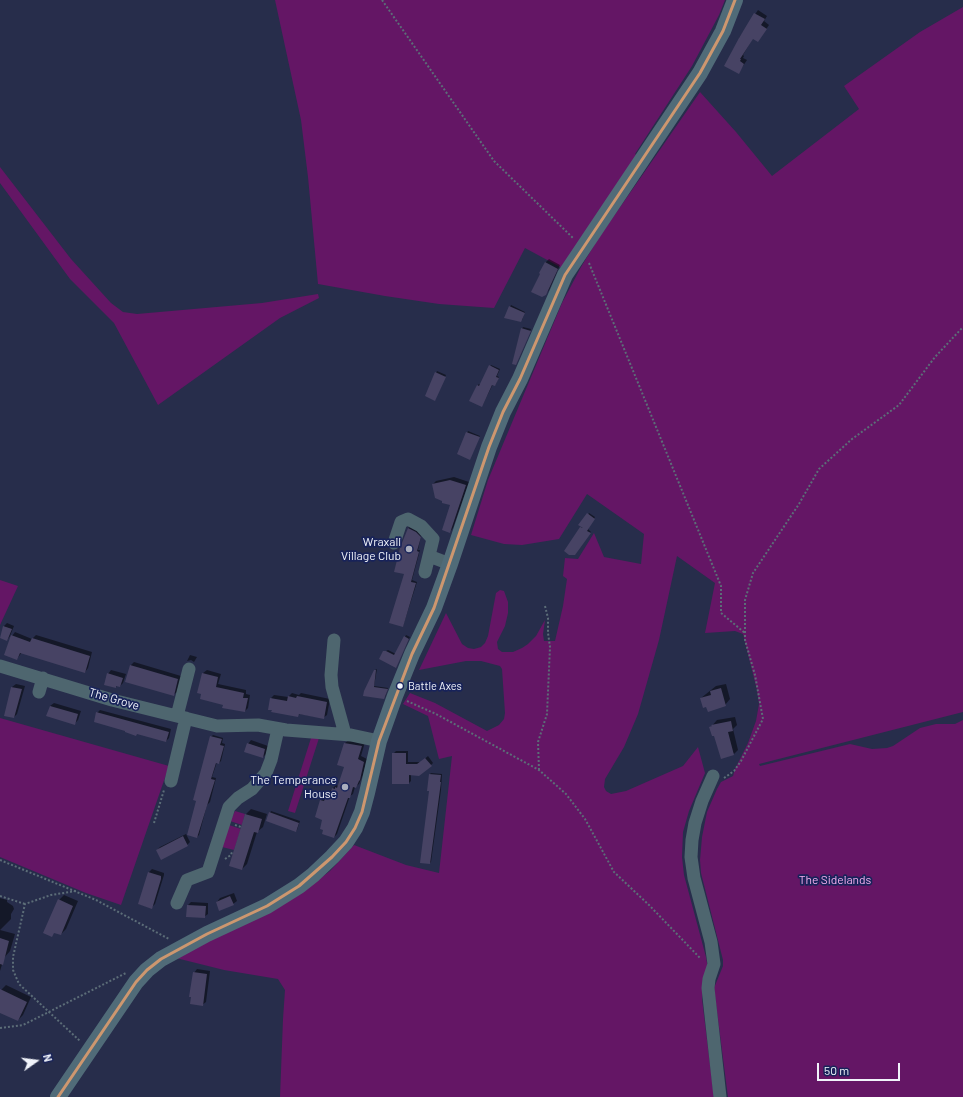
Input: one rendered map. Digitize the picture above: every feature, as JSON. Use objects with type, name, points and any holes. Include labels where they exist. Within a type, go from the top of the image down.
[{"type":"main road","points":[[58,1097],[136,982],[147,970],[161,959],[183,946],[267,906],[286,895],[313,875],[332,857],[346,842],[355,828],[362,812],[379,741],[412,654],[434,608],[488,447],[503,412],[520,379],[565,275],[700,73],[723,31],[735,0]]},
{"type":"street","points":[[394,543],[401,522],[408,519],[421,526],[433,539],[425,572]]},
{"type":"street","points":[[429,556],[450,564]]},
{"type":"street","points":[[334,640],[330,675],[345,734]]},
{"type":"street","name":"The Grove","points":[[0,666],[112,700],[218,726],[250,725],[278,729],[345,734],[379,741]]},
{"type":"street","points":[[176,777],[181,717],[189,669]]},
{"type":"street","points":[[39,692],[43,678]]},
{"type":"street","points":[[177,903],[187,880],[207,874],[210,852],[229,807],[238,798],[252,789],[266,773],[271,760],[278,729]]},
{"type":"street","points":[[711,782],[702,801],[696,823],[692,840],[691,857],[694,878],[711,942],[714,964],[709,979],[708,988],[717,1057],[720,1097]]},
{"type":"path","points":[[382,0],[494,161],[583,247],[721,586],[721,613],[745,633]]},
{"type":"path","points":[[711,782],[734,771],[741,761],[763,718],[755,675],[744,640],[745,600],[753,573],[799,504],[819,469],[852,439],[899,405],[935,357],[963,326]]},
{"type":"path","points":[[539,770],[538,742],[547,714],[550,647],[548,618],[545,606]]},
{"type":"path","points":[[395,696],[436,714],[539,770],[566,794],[586,819],[614,872],[649,905],[704,963],[708,965],[714,964]]},
{"type":"path","points":[[154,823],[167,780],[176,777]]},
{"type":"path","points":[[0,860],[96,900],[183,946]]},
{"type":"path","points":[[0,896],[25,904],[51,895],[76,892]]},
{"type":"path","points":[[25,904],[13,957],[13,970],[19,984],[90,1050]]},
{"type":"path","points":[[0,1028],[23,1025],[129,971],[147,970]]},
{"type":"green space","points":[[275,0],[725,0],[719,15],[692,66],[635,154],[638,156],[562,268],[525,248],[494,308],[439,304],[318,284],[301,120]]},
{"type":"green space","name":"The Sidelands","points":[[963,7],[963,712],[759,764],[760,766],[850,744],[872,749],[887,748],[893,746],[920,728],[936,724],[955,724],[963,720],[963,1097],[728,1097],[714,988],[723,966],[723,960],[701,873],[700,860],[702,837],[707,812],[721,782],[733,776],[756,721],[759,704],[743,634],[735,631],[705,633],[715,583],[677,556],[659,640],[638,714],[624,747],[605,779],[604,787],[606,791],[611,794],[626,791],[683,766],[698,747],[705,773],[689,811],[683,832],[682,857],[684,875],[708,969],[703,987],[702,999],[714,1097],[280,1097],[285,990],[278,979],[224,970],[172,957],[310,886],[330,871],[354,845],[406,865],[439,873],[452,756],[439,759],[428,716],[403,704],[410,693],[435,703],[487,731],[499,725],[504,719],[505,713],[502,669],[500,666],[481,661],[466,661],[419,670],[446,613],[462,644],[468,648],[474,649],[481,647],[485,643],[488,636],[496,593],[500,590],[504,591],[508,602],[508,613],[505,626],[497,642],[498,649],[502,652],[513,652],[528,644],[536,636],[545,620],[543,634],[544,641],[555,641],[563,606],[567,579],[563,576],[565,558],[578,559],[594,533],[604,557],[641,564],[644,534],[587,494],[559,539],[522,545],[504,544],[471,535],[488,480],[562,303],[598,239],[700,92],[736,132],[772,176],[859,109],[844,86],[920,32]]},
{"type":"green space","points":[[0,167],[71,259],[111,303],[123,312],[137,314],[262,303],[318,294],[319,298],[280,318],[158,405],[114,323],[70,279],[0,183]]},
{"type":"green space","points":[[0,580],[18,586],[0,625]]},
{"type":"green space","points":[[0,718],[169,766],[121,905],[86,893],[0,857]]},
{"type":"green space","points":[[311,738],[319,738],[295,813],[288,811]]},
{"type":"green space","points":[[235,811],[245,814],[242,825],[230,821]]},
{"type":"green space","points":[[229,825],[241,829],[234,850],[222,847]]},
{"type":"building","points":[[754,13],[765,19],[761,25],[767,29],[758,42],[753,39],[740,59],[740,61],[744,64],[739,74],[724,66]]},
{"type":"building","points":[[545,262],[558,269],[546,295],[542,297],[531,292]]},
{"type":"building","points":[[509,306],[525,313],[521,322],[504,318]]},
{"type":"building","points":[[521,328],[531,331],[516,365],[512,364]]},
{"type":"building","points":[[489,365],[499,370],[496,377],[499,378],[495,386],[492,385],[482,407],[469,401],[477,385],[479,386]]},
{"type":"building","points":[[435,372],[446,377],[435,401],[425,396]]},
{"type":"building","points":[[466,432],[480,437],[470,460],[457,454]]},
{"type":"building","points":[[450,480],[466,485],[450,533],[442,530],[450,505],[442,503],[442,501],[435,498],[432,484]]},
{"type":"building","points":[[587,513],[595,519],[587,531],[591,533],[575,555],[569,555],[564,551],[580,527],[583,528],[578,525]]},
{"type":"building","points":[[408,528],[416,532],[421,537],[417,551],[419,552],[411,582],[416,583],[403,627],[389,623],[404,574],[394,572],[400,548]]},
{"type":"building","points":[[3,626],[12,629],[7,641],[0,638]]},
{"type":"building","points":[[11,635],[30,642],[32,638],[90,656],[85,673],[20,653],[17,660],[4,655]]},
{"type":"building","points":[[404,636],[409,639],[396,668],[379,659],[383,651],[394,655]]},
{"type":"building","points":[[130,665],[178,679],[174,696],[125,682]]},
{"type":"building","points":[[374,670],[376,670],[374,687],[388,689],[384,699],[363,696]]},
{"type":"building","points":[[107,673],[123,678],[120,687],[116,686],[116,688],[104,685]]},
{"type":"building","points":[[202,673],[218,677],[216,687],[244,693],[243,698],[248,698],[245,712],[222,708],[223,705],[200,699],[201,694],[197,693]]},
{"type":"building","points":[[11,687],[22,689],[14,718],[4,716]]},
{"type":"building","points":[[721,688],[726,706],[708,712],[706,707],[703,708],[700,698],[711,695],[710,691]]},
{"type":"building","points":[[288,696],[296,698],[297,696],[327,702],[324,719],[299,714],[298,717],[271,712],[272,710],[268,710],[270,698],[287,701]]},
{"type":"building","points":[[50,706],[78,714],[75,725],[46,716]]},
{"type":"building","points":[[96,712],[169,732],[166,742],[137,734],[136,736],[125,731],[94,722]]},
{"type":"building","points":[[731,721],[733,731],[728,732],[734,755],[721,759],[714,736],[712,736],[709,727],[712,726],[711,725]]},
{"type":"building","points":[[210,736],[222,739],[220,745],[224,746],[219,764],[216,763],[211,779],[215,780],[197,838],[187,835],[196,801],[193,800]]},
{"type":"building","points":[[247,743],[265,749],[263,758],[244,752]]},
{"type":"building","name":"The Temperance House","points":[[344,743],[362,746],[358,759],[364,762],[360,780],[356,788],[353,787],[350,798],[348,798],[334,838],[322,834],[323,830],[320,829],[322,820],[315,817],[320,800],[324,801],[327,793],[330,794],[332,788],[337,788],[344,767],[337,765]]},
{"type":"building","points":[[392,753],[406,753],[406,764],[417,764],[425,758],[432,766],[419,776],[409,775],[409,784],[392,784]]},
{"type":"building","points":[[429,774],[441,775],[430,864],[420,863],[429,791],[427,791]]},
{"type":"building","points":[[269,812],[299,823],[296,832],[266,821]]},
{"type":"building","points":[[245,814],[262,819],[258,833],[254,832],[242,870],[229,866]]},
{"type":"building","points":[[183,836],[188,846],[161,860],[156,850]]},
{"type":"building","points":[[148,872],[161,876],[152,909],[138,904]]},
{"type":"building","points":[[230,896],[234,905],[219,911],[216,902]]},
{"type":"building","points":[[58,899],[73,906],[61,935],[54,933],[52,937],[43,933]]},
{"type":"building","points":[[187,905],[206,906],[205,918],[186,917]]},
{"type":"building","points":[[0,938],[9,941],[3,965],[0,964]]},
{"type":"building","points":[[193,972],[207,974],[203,1006],[190,1004],[191,997],[189,997]]},
{"type":"building","points":[[0,989],[27,1002],[18,1021],[0,1013]]},
{"type":"transit line","points":[[58,1097],[136,982],[147,970],[161,959],[207,934],[267,906],[299,886],[332,857],[346,842],[355,828],[362,812],[379,741],[412,654],[434,608],[489,447],[503,412],[520,379],[565,275],[700,73],[723,31],[735,0]]},
{"type":"place","name":"Wraxall Village Club","points":[[409,549]]},
{"type":"place","name":"Battle Axes","points":[[400,686]]},
{"type":"place","name":"The Temperance House","points":[[345,787]]}]
